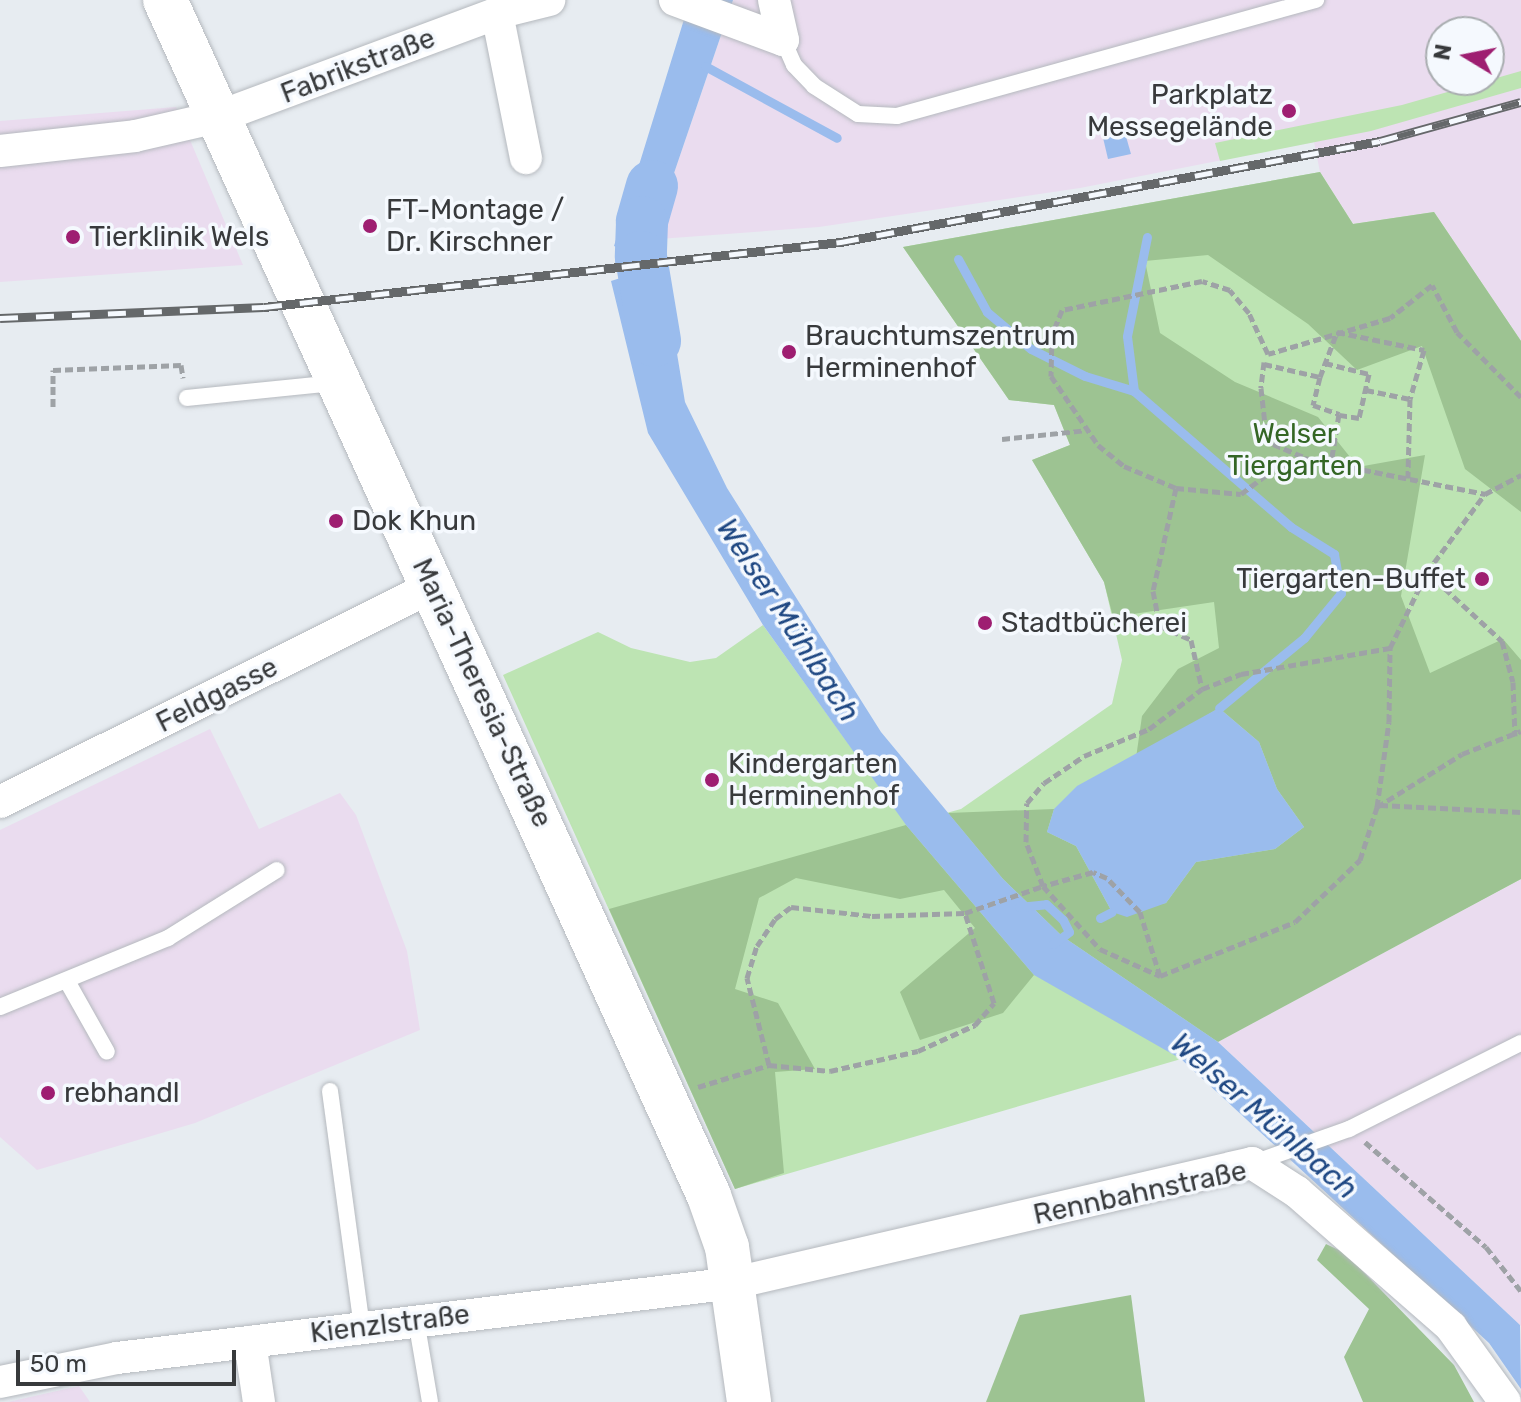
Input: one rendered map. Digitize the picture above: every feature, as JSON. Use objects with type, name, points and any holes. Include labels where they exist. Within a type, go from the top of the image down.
[{"type":"main road","name":"Maria-Theresia-Straße","points":[[165,0],[668,1100],[709,1196],[734,1283],[749,1402]]},
{"type":"street","name":"Fabrikstraße","points":[[0,151],[135,136],[218,117],[493,7],[549,0]]},
{"type":"street","points":[[675,0],[783,40]]},
{"type":"street","points":[[774,0],[783,40]]},
{"type":"street","points":[[493,7],[526,158]]},
{"type":"street","name":"Feldgasse","points":[[0,802],[433,586]]},
{"type":"street","name":"Rennbahnstraße","points":[[734,1283],[1260,1161],[1451,1327],[1505,1402]]},
{"type":"street","name":"Kienzlstraße","points":[[0,1382],[117,1358],[734,1283]]},
{"type":"street","points":[[250,1342],[259,1402]]},
{"type":"lane","points":[[783,40],[794,65],[814,86],[858,114],[897,116],[1316,0]]},
{"type":"lane","points":[[187,398],[341,383]]},
{"type":"lane","points":[[0,1007],[168,938],[277,870]]},
{"type":"lane","points":[[67,981],[107,1052]]},
{"type":"lane","points":[[1260,1161],[1344,1131],[1521,1043]]},
{"type":"lane","points":[[330,1091],[362,1327]]},
{"type":"lane","points":[[416,1320],[430,1402]]},
{"type":"path","points":[[1304,458],[1277,467],[1241,494],[1176,488],[1124,466],[1087,430],[1051,376],[1052,335],[1062,310],[1129,294],[1166,291],[1202,281],[1230,290],[1249,313],[1268,354],[1261,388],[1266,433],[1273,444],[1304,458],[1485,494]]},
{"type":"path","points":[[1268,354],[1390,318],[1432,285],[1457,332],[1521,397]]},
{"type":"path","points":[[1325,363],[1369,374],[1359,418],[1339,415],[1313,405],[1320,377],[1325,363],[1337,332]]},
{"type":"path","points":[[1337,332],[1424,350],[1410,399],[1408,478]]},
{"type":"path","points":[[1264,364],[1320,377]]},
{"type":"path","points":[[53,407],[53,370],[181,365],[187,398]]},
{"type":"path","points":[[1366,390],[1410,399]]},
{"type":"path","points":[[1331,463],[1339,415]]},
{"type":"path","points":[[1002,439],[1087,430]]},
{"type":"path","points":[[1390,648],[1241,674],[1202,689],[1149,729],[1084,756],[1044,783],[1027,803],[1026,842],[1043,886],[1100,949],[1160,976],[1295,922],[1360,860],[1378,806],[1389,722],[1390,648],[1427,572],[1485,494],[1521,475]]},
{"type":"path","points":[[1176,488],[1153,591],[1160,626],[1191,640],[1202,689]]},
{"type":"path","points":[[1427,572],[1502,641],[1513,682],[1515,736]]},
{"type":"path","points":[[1378,806],[1462,754],[1515,736],[1521,731]]},
{"type":"path","points":[[1378,806],[1521,812]]},
{"type":"path","points":[[769,1065],[747,978],[757,946],[775,919],[791,907],[872,916],[965,913],[974,906],[1093,872],[1107,878],[1140,912],[1160,976]]},
{"type":"path","points":[[668,1100],[769,1065],[830,1071],[918,1051],[975,1025],[994,1003],[965,913]]},
{"type":"path","points":[[1344,1131],[1486,1247],[1521,1291]]},
{"type":"shaded area","points":[[733,0],[1521,0],[1521,341],[1434,212],[1353,224],[1320,172],[1314,142],[1080,188],[819,227],[659,239],[656,226]]},
{"type":"shaded area","points":[[176,107],[243,265],[0,282],[0,121]]},
{"type":"shaded area","points":[[210,729],[259,829],[340,793],[356,815],[407,951],[420,1030],[195,1123],[37,1170],[0,1137],[0,830]]},
{"type":"shaded area","points":[[1521,879],[1521,1326],[1218,1042]]},
{"type":"shaded area","points":[[79,1386],[90,1402],[8,1402]]},
{"type":"green space","points":[[1521,71],[1521,88],[1505,93],[1505,76]]},
{"type":"green space","points":[[1434,96],[1493,96],[1371,131],[1220,161],[1215,143]]},
{"type":"green space","name":"Welser Tiergarten","points":[[1320,172],[1353,224],[1434,212],[1521,341],[1521,879],[1181,1059],[735,1189],[503,675],[598,632],[631,648],[690,662],[716,658],[763,625],[906,824],[961,809],[1112,704],[1122,660],[1104,582],[1032,460],[1070,445],[1054,405],[1009,400],[903,247]]},
{"type":"green space","points":[[1320,172],[1353,224],[1434,212],[1521,341],[1521,512],[1465,469],[1422,346],[1357,370],[1308,324],[1208,255],[1145,261],[1160,333],[1235,382],[1318,417],[1358,467],[1425,455],[1401,596],[1430,673],[1503,639],[1521,660],[1521,879],[1218,1042],[1062,936],[1003,879],[948,813],[1054,809],[1047,832],[1076,846],[1112,912],[1166,903],[1196,862],[1275,849],[1304,827],[1277,789],[1259,742],[1219,708],[1136,758],[1142,716],[1178,669],[1219,648],[1214,602],[1113,617],[1104,582],[1032,460],[1070,445],[1054,405],[1009,400],[903,247]]},
{"type":"green space","points":[[906,825],[1034,975],[1003,1013],[920,1040],[900,992],[975,928],[944,890],[900,899],[796,878],[759,898],[735,989],[778,1003],[815,1069],[775,1072],[784,1173],[735,1189],[609,909]]},
{"type":"green space","points":[[1326,1244],[1345,1253],[1454,1365],[1474,1402],[1363,1402],[1344,1357],[1369,1309],[1317,1260]]},
{"type":"green space","points":[[1131,1295],[1145,1402],[986,1402],[1020,1315]]},
{"type":"water","points":[[690,0],[733,0],[656,226],[685,402],[727,488],[881,732],[1003,879],[1062,936],[1218,1042],[1520,1325],[1521,1389],[1489,1343],[1181,1059],[1034,975],[906,825],[763,625],[648,433],[611,281],[662,265],[614,246]]},
{"type":"water","points":[[1121,119],[1131,154],[1108,159],[1100,125]]},
{"type":"water","points":[[1219,708],[1259,742],[1277,789],[1304,827],[1275,849],[1196,862],[1166,903],[1127,917],[1112,912],[1076,846],[1047,832],[1054,809],[1077,786]]},
{"type":"waterway","points":[[705,66],[837,138]]},
{"type":"waterway","name":"Welser Mühlbach","points":[[652,186],[642,222],[641,257],[655,341]]},
{"type":"waterway","points":[[1134,391],[1127,336],[1147,237]]},
{"type":"waterway","points":[[958,259],[987,312],[1031,349],[1085,376],[1134,391],[1291,527],[1334,554],[1341,593],[1304,638],[1219,708]]},
{"type":"waterway","points":[[1019,907],[1046,904],[1063,920],[1069,932],[1053,944]]},
{"type":"waterway","points":[[1100,918],[1112,912]]},
{"type":"railway","points":[[0,318],[264,307],[841,242],[1380,141],[1521,102]]},
{"type":"place","name":"Parkplatz Messegelände","points":[[1289,111]]},
{"type":"place","name":"FT-Montage / Dr. Kirschner","points":[[370,226]]},
{"type":"place","name":"Tierklinik Wels","points":[[73,237]]},
{"type":"place","name":"Brauchtumszentrum Herminenhof","points":[[789,352]]},
{"type":"place","name":"Dok Khun","points":[[336,521]]},
{"type":"place","name":"Tiergarten-Buffet","points":[[1482,579]]},
{"type":"place","name":"Stadtbücherei","points":[[985,623]]},
{"type":"place","name":"Kindergarten Herminenhof","points":[[712,780]]},
{"type":"place","name":"rebhandl","points":[[48,1093]]}]
